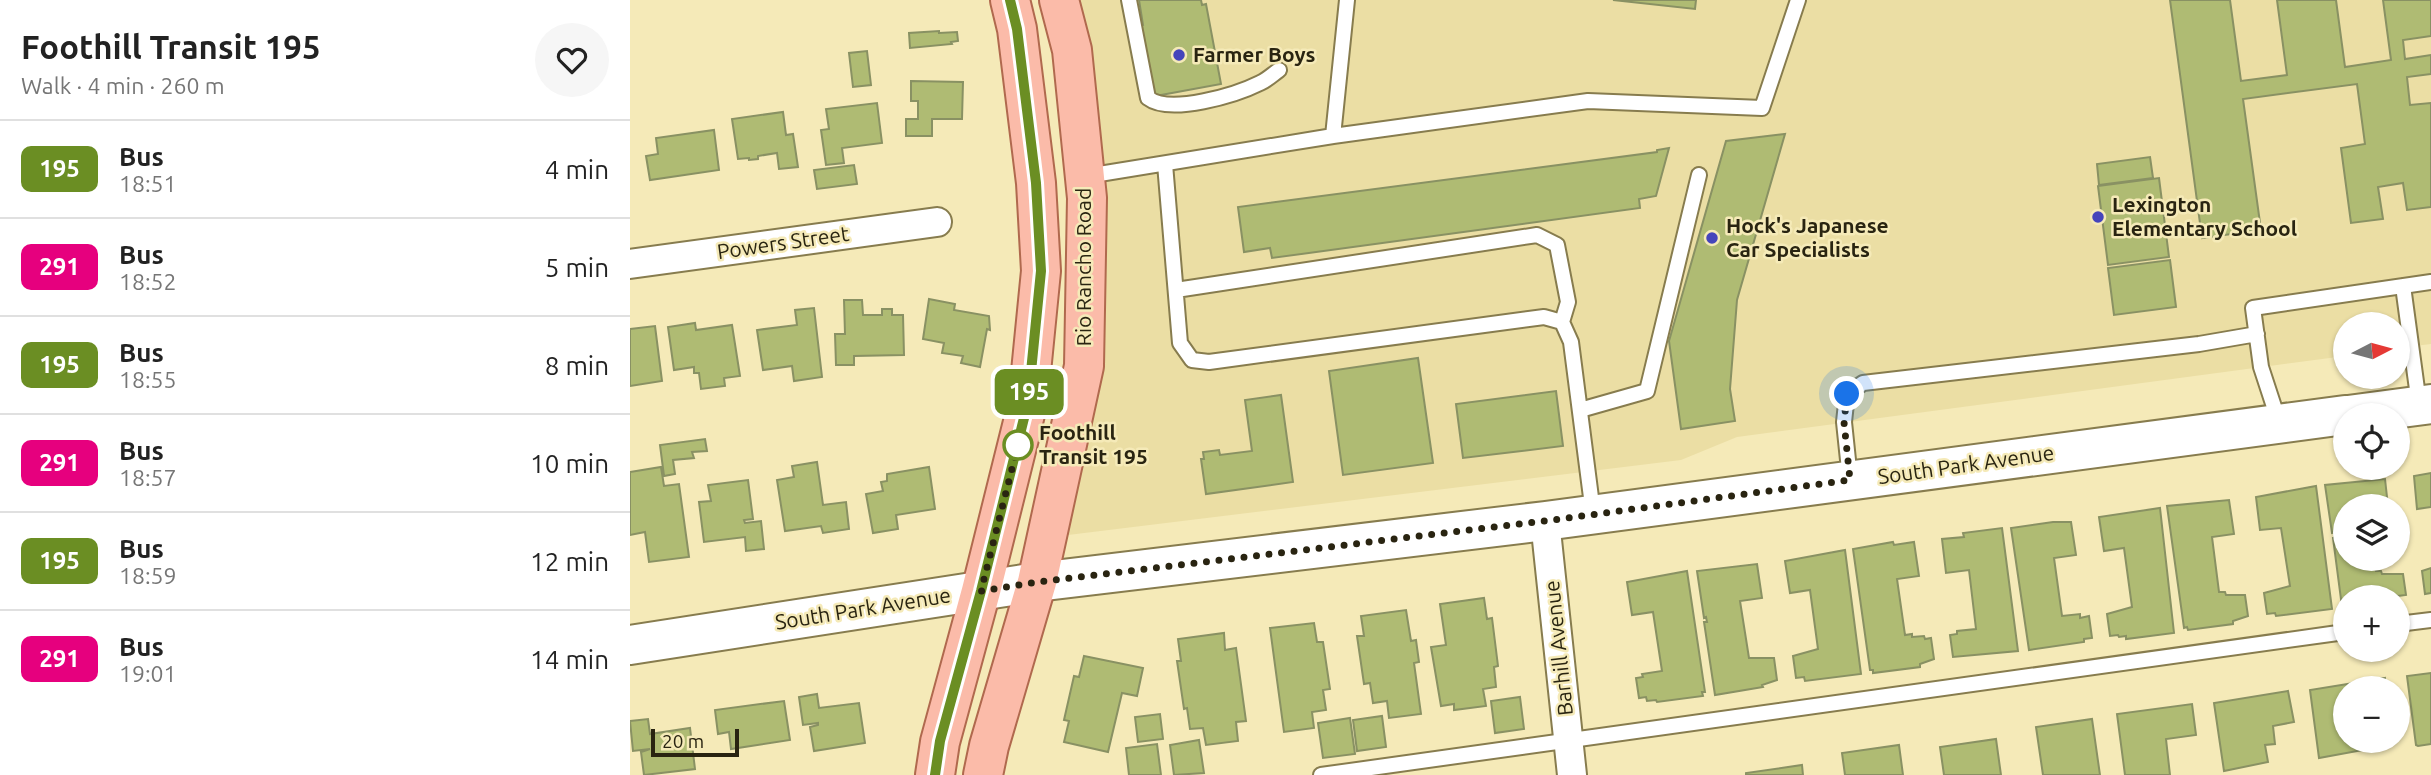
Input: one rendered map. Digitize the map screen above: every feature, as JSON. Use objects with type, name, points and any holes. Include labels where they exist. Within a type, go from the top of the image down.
[{"type":"main road","name":"Rio Rancho Road","points":[[935,775],[940,741],[1028,402],[1041,271],[1036,183],[1017,29],[1010,0]]},
{"type":"main road","name":"Rio Rancho Road","points":[[983,775],[1037,582],[1084,366],[1087,198],[1072,50],[1059,0]]},
{"type":"main road","points":[[1036,183],[1085,177]]},
{"type":"street","name":"Powers Street","points":[[630,264],[937,222]]},
{"type":"street","name":"South Park Avenue","points":[[630,645],[1037,582],[1545,521],[2333,417]]},
{"type":"street","name":"Barhill Avenue","points":[[1545,521],[1572,775]]},
{"type":"lane","points":[[1129,0],[1145,88],[1148,98],[1155,104],[1168,106],[1219,98],[1262,82],[1279,70]]},
{"type":"lane","points":[[1334,136],[1347,0]]},
{"type":"lane","points":[[1085,177],[1334,136],[1588,101],[1762,108],[1798,0]]},
{"type":"lane","points":[[1165,164],[1180,342],[1192,360],[1209,362],[1544,317],[1562,322]]},
{"type":"lane","points":[[1580,410],[1647,391],[1699,175]]},
{"type":"lane","points":[[1176,290],[1537,235],[1557,244],[1568,302],[1562,322],[1571,342],[1594,514]]},
{"type":"lane","points":[[2280,424],[2262,367],[2253,308],[2431,282]]},
{"type":"lane","points":[[2403,286],[2425,405]]},
{"type":"lane","points":[[1850,480],[1844,422],[1847,394],[1863,383],[2199,344],[2257,334]]},
{"type":"lane","points":[[2410,623],[2431,620]]},
{"type":"lane","points":[[1321,775],[2333,634]]},
{"type":"shaded area","points":[[1069,0],[2431,0],[2431,344],[2410,347],[2410,312],[2333,312],[2333,358],[1737,437],[1681,460],[1068,535],[1101,341]]},
{"type":"building","name":"Farmer Boys","points":[[1139,0],[1201,0],[1202,5],[1206,4],[1221,84],[1150,97],[1137,26],[1143,25]]},
{"type":"building","points":[[1613,0],[1696,0],[1695,9]]},
{"type":"building","points":[[2170,0],[2230,0],[2241,81],[2287,75],[2277,0],[2336,0],[2345,67],[2391,60],[2383,0],[2431,0],[2431,36],[2403,40],[2405,59],[2431,55],[2431,74],[2407,77],[2410,105],[2431,103],[2431,207],[2407,210],[2403,183],[2378,187],[2383,219],[2351,223],[2341,148],[2365,144],[2357,84],[2243,99],[2261,230],[2202,238]]},
{"type":"building","points":[[957,32],[958,41],[951,42],[952,44],[910,48],[909,33]]},
{"type":"building","points":[[867,51],[871,85],[853,87],[849,53]]},
{"type":"building","points":[[911,81],[963,82],[962,119],[932,119],[932,136],[906,136],[906,119],[918,119],[918,101],[911,101]]},
{"type":"building","points":[[877,103],[882,143],[842,148],[844,163],[826,165],[821,130],[829,129],[826,109]]},
{"type":"building","points":[[783,112],[786,135],[793,134],[798,167],[779,169],[777,153],[758,156],[758,159],[738,159],[732,119]]},
{"type":"building","points":[[714,130],[719,170],[650,180],[646,156],[658,154],[656,138]]},
{"type":"building","points":[[1785,134],[1737,300],[1730,389],[1735,421],[1681,429],[1669,341],[1726,141]]},
{"type":"building","points":[[1669,148],[1656,196],[1639,199],[1640,208],[1272,258],[1270,248],[1244,252],[1238,207],[1657,152]]},
{"type":"building","points":[[2150,157],[2153,178],[2099,185],[2097,164]]},
{"type":"building","points":[[854,165],[857,184],[817,189],[814,170]]},
{"type":"building","points":[[2159,178],[2169,257],[2108,265],[2098,186]]},
{"type":"building","points":[[2170,260],[2176,307],[2114,315],[2108,268]]},
{"type":"building","points":[[929,299],[955,304],[954,310],[989,316],[990,330],[987,329],[980,367],[961,363],[963,356],[942,353],[944,343],[923,339]]},
{"type":"building","points":[[844,300],[862,300],[863,315],[882,315],[882,309],[892,309],[892,315],[903,315],[904,355],[854,356],[854,365],[836,365],[835,334],[845,334]]},
{"type":"building","points":[[814,308],[822,377],[794,381],[792,366],[763,370],[757,330],[797,325],[795,310]]},
{"type":"building","points":[[695,323],[696,330],[732,325],[740,376],[724,378],[725,386],[701,389],[699,373],[694,373],[694,367],[674,370],[668,327]]},
{"type":"building","points":[[655,326],[662,381],[630,386],[630,329]]},
{"type":"building","points":[[1418,358],[1433,463],[1343,475],[1329,371]]},
{"type":"building","points":[[1556,391],[1563,446],[1463,458],[1456,404]]},
{"type":"building","points":[[1281,395],[1293,482],[1206,494],[1201,459],[1204,459],[1203,452],[1219,450],[1220,455],[1252,451],[1245,400]]},
{"type":"building","points":[[705,439],[707,451],[692,452],[694,458],[673,460],[675,474],[664,476],[660,445]]},
{"type":"building","points":[[817,462],[823,505],[846,502],[849,529],[823,533],[821,526],[785,531],[777,480],[794,477],[792,466]]},
{"type":"building","points":[[661,467],[664,486],[679,484],[689,557],[649,562],[645,532],[630,535],[630,472]]},
{"type":"building","points":[[929,467],[935,509],[896,515],[898,529],[873,533],[866,494],[883,491],[881,482],[887,481],[887,474]]},
{"type":"building","points":[[2431,473],[2431,507],[2417,509],[2414,476]]},
{"type":"building","points":[[748,480],[753,519],[744,520],[745,523],[761,521],[764,549],[746,551],[745,537],[704,542],[699,502],[711,501],[708,485]]},
{"type":"building","points":[[2385,480],[2387,494],[2333,494],[2332,533],[2325,485]]},
{"type":"building","points":[[2316,486],[2332,609],[2276,616],[2275,613],[2267,614],[2264,593],[2290,586],[2281,528],[2260,530],[2256,497]]},
{"type":"building","points":[[2229,500],[2234,534],[2212,537],[2219,592],[2225,592],[2226,595],[2245,595],[2248,616],[2233,621],[2233,624],[2188,630],[2187,627],[2184,628],[2167,506]]},
{"type":"building","points":[[2160,508],[2174,633],[2126,639],[2126,636],[2110,636],[2107,614],[2132,607],[2124,548],[2104,551],[2099,517]]},
{"type":"building","points":[[2071,522],[2076,555],[2054,558],[2062,616],[2089,616],[2092,638],[2084,639],[2084,642],[2029,650],[2011,528]]},
{"type":"building","points":[[2002,528],[2018,651],[1953,657],[1950,635],[1957,634],[1957,631],[1976,629],[1969,570],[1946,573],[1942,539],[1964,537],[1963,533]]},
{"type":"building","points":[[1893,542],[1894,545],[1914,542],[1919,576],[1897,579],[1905,635],[1931,638],[1934,659],[1920,664],[1920,667],[1873,673],[1873,670],[1870,670],[1853,549]]},
{"type":"building","points":[[1845,550],[1861,674],[1805,681],[1804,677],[1796,678],[1793,656],[1818,649],[1810,590],[1790,593],[1785,561]]},
{"type":"building","points":[[1757,564],[1762,598],[1740,601],[1749,658],[1774,658],[1777,680],[1762,685],[1763,687],[1715,695],[1704,622],[1707,622],[1706,617],[1704,618],[1697,571]]},
{"type":"building","points":[[2431,568],[2431,593],[2425,594],[2422,571]]},
{"type":"building","points":[[1687,571],[1705,692],[1702,692],[1703,696],[1647,701],[1646,697],[1639,698],[1636,678],[1643,677],[1642,674],[1662,671],[1653,612],[1632,615],[1627,582]]},
{"type":"building","points":[[2337,571],[2403,574],[2405,585],[2339,585]]},
{"type":"building","points":[[1484,598],[1487,619],[1492,618],[1498,666],[1494,667],[1496,687],[1483,689],[1486,706],[1454,710],[1454,704],[1441,706],[1431,647],[1446,645],[1440,604]]},
{"type":"building","points":[[1406,610],[1411,641],[1416,640],[1419,662],[1414,663],[1421,714],[1389,718],[1387,701],[1373,703],[1370,683],[1364,684],[1357,636],[1364,636],[1361,616]]},
{"type":"building","points":[[1314,623],[1317,642],[1323,642],[1330,689],[1323,690],[1326,710],[1312,712],[1314,728],[1284,732],[1270,628]]},
{"type":"building","points":[[1224,633],[1225,650],[1236,648],[1246,721],[1236,722],[1238,741],[1206,745],[1203,728],[1190,729],[1187,708],[1184,709],[1177,661],[1181,661],[1178,639]]},
{"type":"building","points":[[1084,656],[1143,668],[1137,696],[1122,693],[1108,752],[1064,742],[1069,721],[1064,720],[1074,676],[1079,677]]},
{"type":"building","points":[[2431,673],[2431,744],[2416,745],[2410,676],[2407,676]]},
{"type":"building","points":[[2333,686],[2333,753],[2346,753],[2319,758],[2310,690]]},
{"type":"building","points":[[2288,691],[2294,722],[2273,726],[2275,744],[2265,745],[2268,762],[2224,771],[2214,703]]},
{"type":"building","points":[[817,694],[819,708],[859,703],[865,743],[814,751],[810,727],[818,723],[803,725],[799,697]]},
{"type":"building","points":[[1520,697],[1524,729],[1495,733],[1491,701]]},
{"type":"building","points":[[784,701],[790,740],[731,749],[729,732],[718,734],[715,710]]},
{"type":"building","points":[[2192,704],[2196,735],[2166,739],[2170,775],[2125,775],[2117,714]]},
{"type":"building","points":[[1160,714],[1163,739],[1138,742],[1135,717]]},
{"type":"building","points":[[1382,716],[1386,747],[1357,751],[1353,720]]},
{"type":"building","points":[[1350,718],[1355,754],[1323,758],[1318,723]]},
{"type":"building","points":[[648,719],[650,734],[690,728],[695,769],[644,775],[641,752],[650,749],[633,751],[630,721]]},
{"type":"building","points":[[2092,719],[2100,775],[2043,775],[2036,727]]},
{"type":"building","points":[[1996,739],[2001,775],[1944,775],[1940,747]]},
{"type":"building","points":[[1199,740],[1204,773],[1174,775],[1170,745]]},
{"type":"building","points":[[1157,744],[1161,775],[1129,775],[1126,748]]},
{"type":"building","points":[[1899,745],[1903,775],[1845,775],[1842,753]]},
{"type":"building","points":[[1802,765],[1803,775],[1746,775],[1746,773]]},
{"type":"bus line","name":"195","points":[[935,775],[940,741],[1028,402],[1041,271],[1036,183],[1017,29],[1010,0]]},
{"type":"place","name":"Farmer Boys","points":[[1179,55]]},
{"type":"place","name":"Lexington Elementary School","points":[[2098,217]]},
{"type":"place","name":"Hock's Japanese Car Specialists","points":[[1712,238]]},
{"type":"place","name":"Foothill Transit 195","points":[[1018,445]]},
{"type":"route","points":[[1018,445],[981,591],[1850,480],[1844,422],[1847,394]]}]
